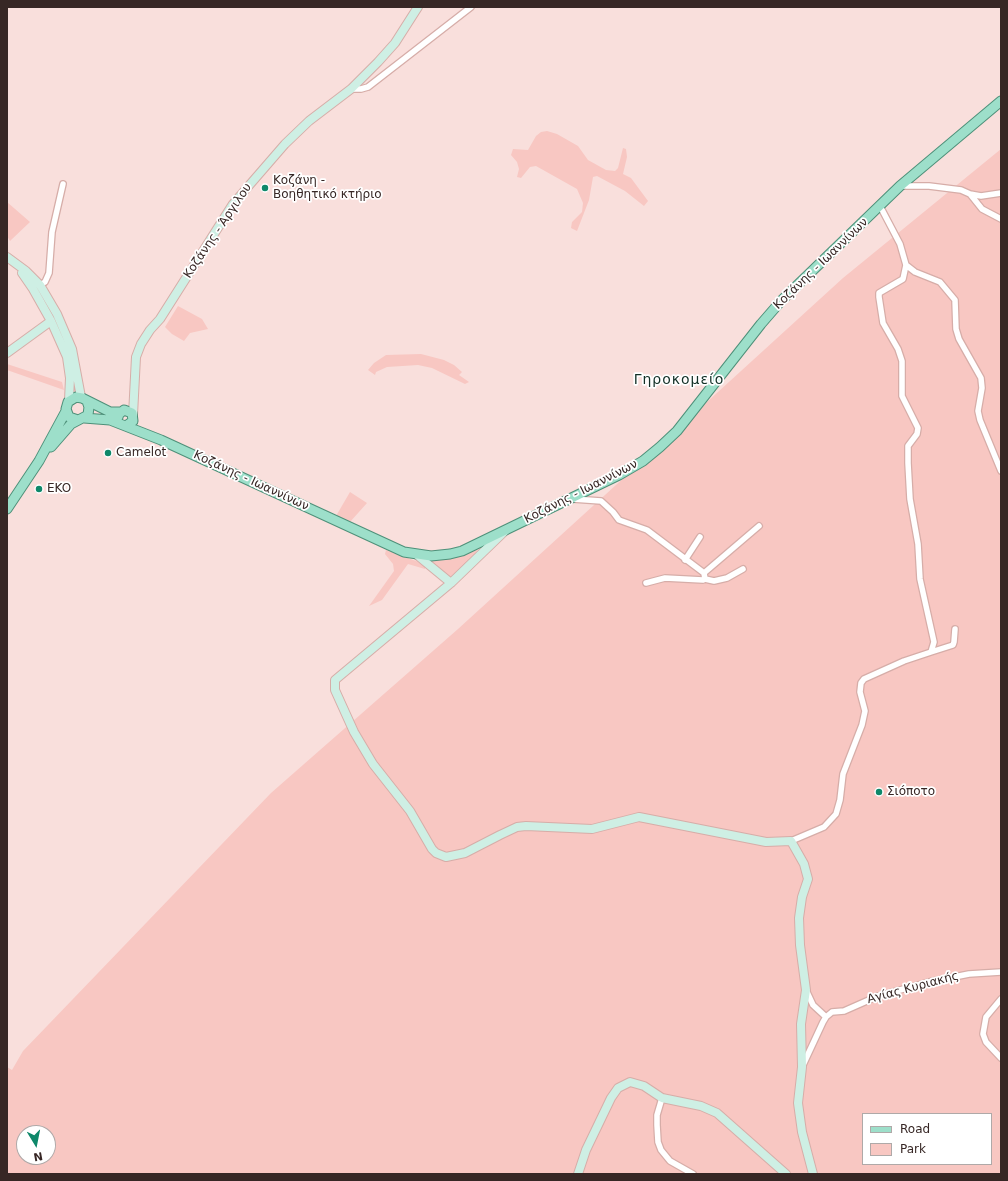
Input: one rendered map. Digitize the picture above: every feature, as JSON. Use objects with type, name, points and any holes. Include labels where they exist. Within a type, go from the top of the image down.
[{"type":"main road","name":"Κοζάνης - Ιωαννίνων","points":[[81,419],[106,419],[161,440],[379,541],[417,555],[431,556],[455,553],[506,530],[631,468],[669,439],[760,324],[781,301],[900,186],[1001,101]]},
{"type":"main road","points":[[7,509],[39,461],[66,411],[69,400],[73,397],[84,399],[110,412],[123,411],[130,412],[133,416],[132,423],[123,425],[118,418],[123,411]]},
{"type":"main road","points":[[39,461],[65,430],[74,422],[81,419],[89,410],[84,399]]},
{"type":"main road","points":[[66,411],[69,417],[81,419]]},
{"type":"main road","name":"Κοζάνης - Ιωαννίνων","points":[[133,416],[141,427],[161,440]]},
{"type":"street","name":"Κοζάνης - Άργιλου","points":[[133,416],[136,357],[141,344],[166,311],[233,204],[285,144],[309,121],[351,88],[395,43],[418,7]]},
{"type":"street","points":[[351,88],[361,89],[368,87],[471,7]]},
{"type":"street","points":[[40,285],[45,282],[49,274],[52,232],[63,184]]},
{"type":"street","points":[[900,186],[941,187],[961,190],[970,194],[981,196],[1001,193]]},
{"type":"street","points":[[970,194],[982,209],[1001,218]]},
{"type":"street","points":[[880,206],[900,244],[906,265],[902,280],[879,293],[879,297],[883,323],[898,349],[902,361],[902,396],[918,428],[918,434],[908,446],[910,499],[918,544],[920,579],[934,642],[932,652]]},
{"type":"street","points":[[9,258],[26,271],[40,285],[56,314],[70,341],[84,399]]},
{"type":"street","points":[[9,258],[33,289],[67,357],[70,378],[69,400]]},
{"type":"street","points":[[906,265],[915,272],[940,282],[955,300],[956,329],[960,340],[981,378],[982,393],[978,411],[980,420],[1001,471]]},
{"type":"street","points":[[7,353],[50,321]]},
{"type":"street","points":[[123,411],[134,387]]},
{"type":"street","points":[[569,499],[600,501],[613,512],[619,520],[647,530],[705,576],[714,581],[727,578],[743,569]]},
{"type":"street","points":[[646,583],[665,578],[702,580],[758,526]]},
{"type":"street","points":[[506,530],[451,583],[343,672],[336,680],[334,686],[354,732],[366,754],[406,806],[436,853],[446,857],[465,853],[500,834],[526,826],[592,828],[639,817],[766,842],[791,841],[824,827],[836,814],[840,800],[843,774],[862,725],[865,711],[860,692],[861,683],[864,679],[904,660],[952,645],[954,642],[955,629]]},
{"type":"street","points":[[685,560],[700,537]]},
{"type":"street","points":[[417,555],[451,583]]},
{"type":"street","points":[[791,841],[804,864],[808,879],[802,898],[799,918],[800,945],[806,990],[801,1024],[802,1067],[798,1094],[798,1112],[813,1174]]},
{"type":"street","name":"Αγίας Κυριακής","points":[[826,1017],[832,1012],[844,1011],[878,996],[929,982],[969,974],[1001,972]]},
{"type":"street","points":[[802,1067],[826,1017],[813,1005],[806,990]]},
{"type":"street","points":[[1001,999],[986,1017],[983,1034],[986,1042],[1001,1058]]},
{"type":"street","points":[[578,1174],[586,1150],[613,1093],[618,1088],[630,1082],[649,1089],[662,1098],[701,1106],[717,1113],[786,1174]]},
{"type":"street","points":[[662,1098],[657,1116],[658,1142],[661,1150],[670,1161],[693,1174]]},
{"type":"green space","points":[[547,131],[557,134],[578,146],[588,160],[606,170],[615,171],[618,168],[623,148],[626,149],[627,157],[623,174],[631,178],[648,201],[644,206],[625,191],[597,176],[593,177],[589,200],[577,231],[571,228],[572,222],[582,212],[583,203],[577,189],[536,166],[530,167],[521,178],[517,177],[519,169],[517,162],[511,155],[513,149],[528,150],[536,136],[541,132]]},
{"type":"green space","points":[[1001,149],[1001,1174],[7,1174],[7,1067],[12,1070],[23,1051],[271,793],[458,629],[843,278]]},
{"type":"green space","points":[[7,202],[30,222],[10,241],[7,236]]},
{"type":"green space","points":[[178,306],[202,319],[208,329],[190,333],[184,341],[172,334],[165,327]]},
{"type":"green space","points":[[421,354],[444,360],[454,365],[462,372],[459,375],[469,382],[465,384],[432,368],[418,365],[387,367],[376,372],[375,375],[368,370],[374,363],[386,355]]},
{"type":"green space","points":[[7,364],[62,382],[64,390],[7,370]]},
{"type":"green space","points":[[350,492],[367,503],[350,522],[336,516]]},
{"type":"green space","points":[[478,549],[468,566],[451,580],[429,561],[456,557]]},
{"type":"green space","points":[[386,550],[416,561],[425,567],[425,569],[408,564],[382,600],[369,606],[394,571],[393,564],[385,554]]},
{"type":"place","name":"Κοζάνη - Βοηθητικό κτήριο","points":[[265,188]]},
{"type":"place","name":"Camelot","points":[[108,453]]},
{"type":"place","name":"EKO","points":[[39,489]]},
{"type":"place","name":"Σιόποτο","points":[[879,792]]},
{"type":"district","name":"Γηροκομείο","points":[[679,380]]}]
